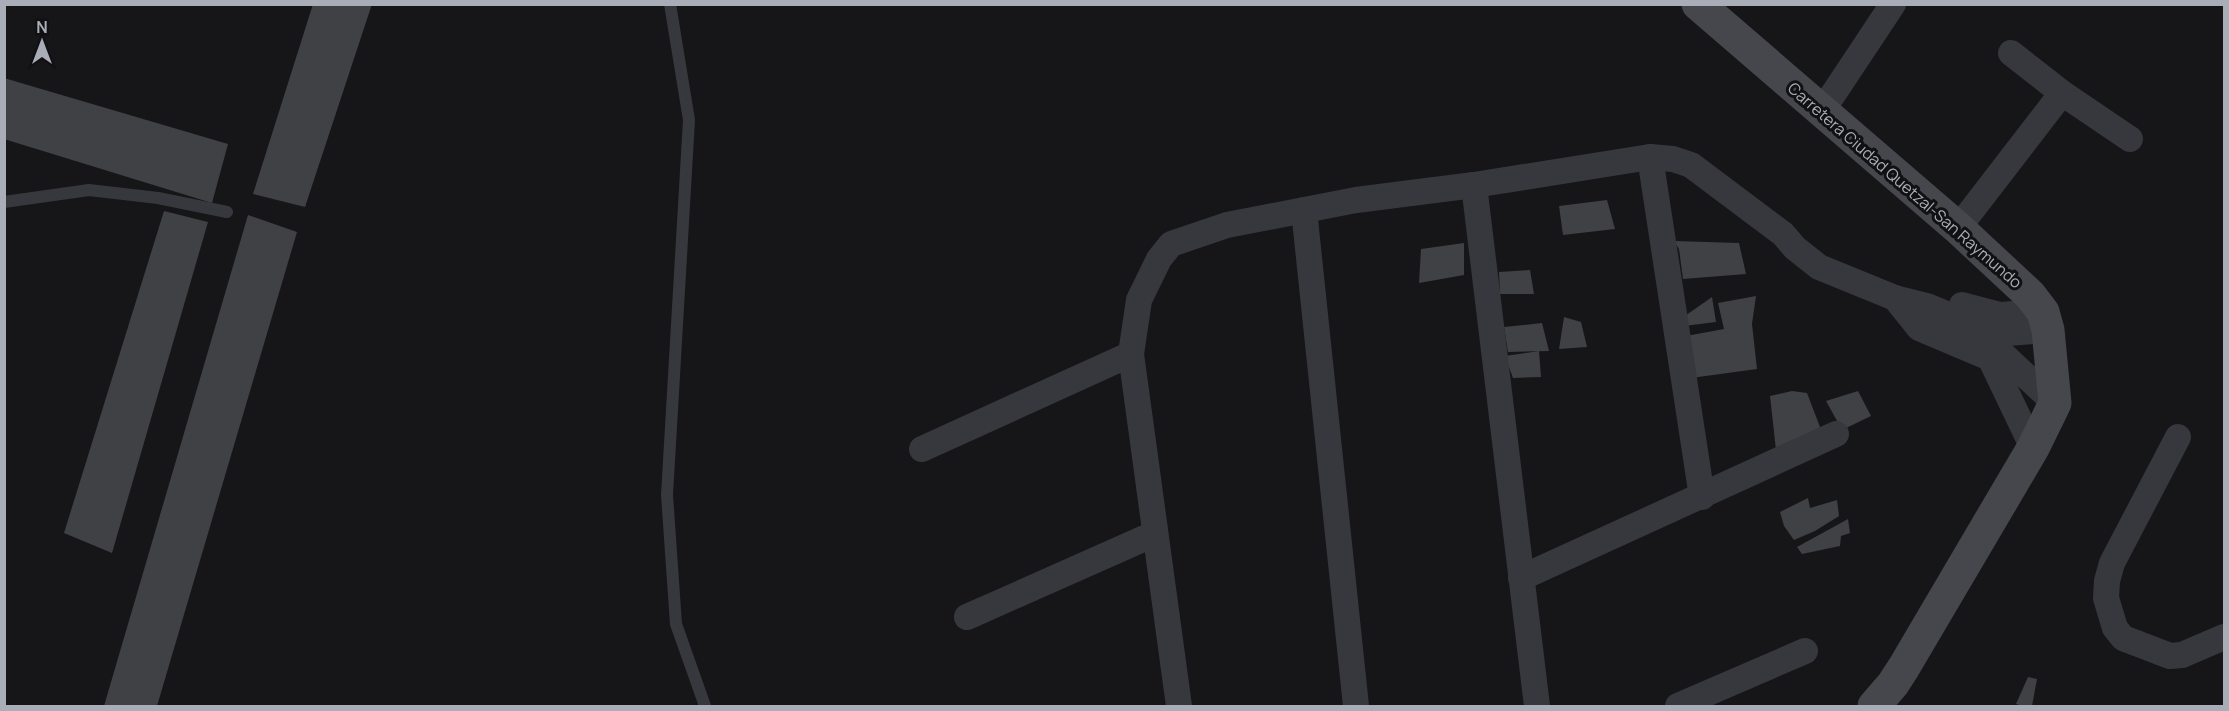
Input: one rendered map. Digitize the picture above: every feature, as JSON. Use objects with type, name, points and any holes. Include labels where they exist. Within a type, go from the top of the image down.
[{"type":"main road","name":"Carretera Ciudad Quetzal-San Raymundo","points":[[1698,4],[1958,228],[2030,295],[2046,321]]},
{"type":"main road","points":[[1874,706],[1904,667],[2033,448],[2055,403],[2046,321]]},
{"type":"street","points":[[1822,111],[1893,4]]},
{"type":"street","points":[[2011,53],[2062,93],[2130,139]]},
{"type":"street","points":[[1958,228],[2062,93]]},
{"type":"street","points":[[1650,157],[1702,497]]},
{"type":"street","points":[[1179,706],[1131,354],[1139,300],[1159,259],[1171,244],[1227,225],[1356,200],[1474,185],[1650,157],[1673,159],[1691,165],[1783,234],[1795,248],[1819,267],[1895,298],[1921,321],[1996,348],[2055,403]]},
{"type":"street","points":[[1474,185],[1537,706]]},
{"type":"street","points":[[1304,210],[1356,706]]},
{"type":"street","points":[[1895,298],[1931,295],[2000,315],[2046,321]]},
{"type":"street","points":[[1895,298],[1919,328],[1990,358],[2033,448]]},
{"type":"street","points":[[922,449],[1131,354]]},
{"type":"street","points":[[1521,578],[1836,434]]},
{"type":"street","points":[[2178,437],[2112,563],[2107,581],[2106,598],[2115,628],[2123,638],[2170,656],[2181,656],[2224,638]]},
{"type":"street","points":[[967,617],[1154,534]]},
{"type":"street","points":[[1678,706],[1805,651]]},
{"type":"lane","points":[[670,4],[689,120],[668,495],[676,624],[705,706]]},
{"type":"lane","points":[[4,202],[89,189],[158,198],[227,212]]},
{"type":"building","points":[[313,4],[372,4],[305,207],[253,194]]},
{"type":"building","points":[[4,78],[228,144],[212,203],[4,139]]},
{"type":"building","points":[[1607,200],[1615,229],[1563,235],[1559,206]]},
{"type":"building","points":[[164,211],[208,222],[112,553],[64,533]]},
{"type":"building","points":[[248,215],[297,232],[157,706],[104,706]]},
{"type":"building","points":[[1674,241],[1739,243],[1746,274],[1683,279],[1679,249]]},
{"type":"building","points":[[1464,243],[1464,275],[1419,283],[1421,249]]},
{"type":"building","points":[[1530,270],[1534,294],[1500,294],[1499,272]]},
{"type":"building","points":[[1756,296],[1752,324],[1757,369],[1691,378],[1686,336],[1724,329],[1718,303]]},
{"type":"building","points":[[1712,297],[1716,322],[1684,326],[1682,318]]},
{"type":"building","points":[[1564,317],[1581,322],[1587,347],[1559,349]]},
{"type":"building","points":[[1542,323],[1549,351],[1508,352],[1504,327]]},
{"type":"building","points":[[1539,351],[1541,377],[1513,378],[1505,356]]},
{"type":"building","points":[[1792,391],[1807,393],[1820,427],[1802,445],[1776,450],[1770,396]]},
{"type":"building","points":[[1858,391],[1871,416],[1842,430],[1826,401]]},
{"type":"building","points":[[1808,498],[1810,508],[1837,500],[1839,516],[1815,531],[1794,540],[1784,526],[1780,512]]},
{"type":"building","points":[[1848,519],[1850,533],[1841,536],[1840,546],[1802,554],[1797,547]]},
{"type":"building","points":[[2028,677],[2037,679],[2032,706],[2016,704]]}]
